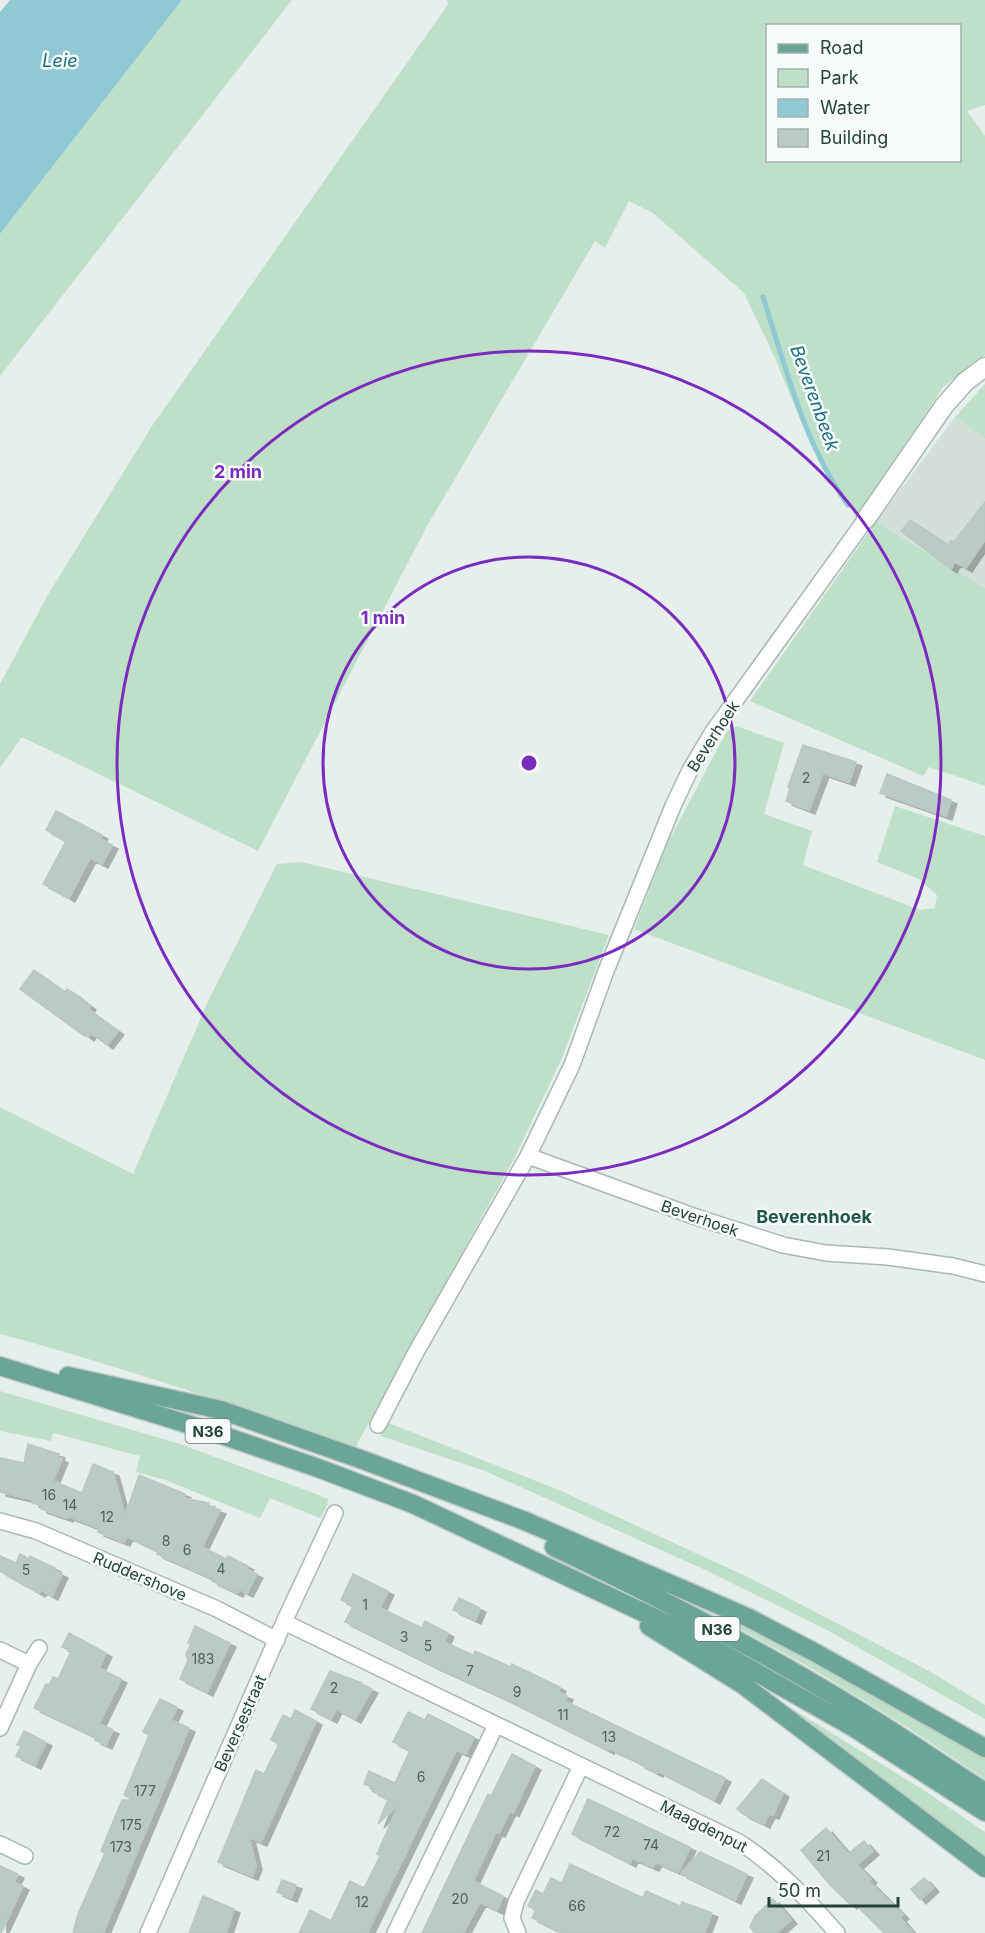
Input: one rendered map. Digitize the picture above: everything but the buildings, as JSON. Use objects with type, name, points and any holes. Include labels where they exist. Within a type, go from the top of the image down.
[{"type":"main road","name":"N36","points":[[0,1365],[64,1376],[221,1410],[363,1460],[437,1489],[618,1577],[720,1631],[862,1712],[985,1792]]},
{"type":"main road","name":"N36","points":[[0,1365],[210,1431],[413,1504],[687,1633],[841,1720],[985,1812]]},
{"type":"main road","points":[[437,1489],[525,1521],[749,1618],[985,1748]]},
{"type":"main road","points":[[579,1582],[742,1684],[985,1868]]},
{"type":"street","name":"Beverhoek","points":[[378,1425],[431,1324],[528,1156],[572,1065],[610,960],[690,770],[712,733],[944,406],[965,382],[985,367]]},
{"type":"street","name":"Beverhoek","points":[[528,1156],[685,1213],[783,1245],[826,1253],[888,1257],[953,1266],[985,1274]]},
{"type":"street","name":"Beversestraat","points":[[148,1933],[334,1513]]},
{"type":"street","name":"Ruddershove","points":[[0,1521],[36,1531],[217,1609],[277,1640]]},
{"type":"street","name":"Maagdenput","points":[[284,1622],[739,1842],[800,1890],[837,1933]]},
{"type":"street","points":[[0,1728],[29,1664],[39,1648]]},
{"type":"street","points":[[0,1650],[29,1664]]},
{"type":"street","points":[[395,1933],[496,1725]]},
{"type":"street","points":[[518,1933],[512,1918],[516,1902],[581,1766]]},
{"type":"street","points":[[0,1844],[25,1856]]},
{"type":"shaded area","points":[[955,417],[985,439],[985,588],[876,522]]},
{"type":"green space","points":[[182,0],[292,0],[0,376],[0,234]]},
{"type":"green space","points":[[446,0],[985,0],[985,105],[967,111],[985,136],[985,355],[944,386],[856,517],[811,445],[774,356],[744,293],[653,213],[629,201],[605,248],[595,241],[427,526],[258,851],[22,737],[0,768],[0,684],[49,593],[152,426],[449,3]]},
{"type":"green space","points":[[985,384],[985,439],[955,417]]},
{"type":"green space","points":[[876,522],[985,588],[985,786],[929,767],[923,776],[750,701]]},
{"type":"green space","points":[[736,726],[784,743],[764,814],[812,831],[803,865],[920,910],[935,908],[937,895],[919,879],[877,862],[895,806],[985,836],[985,1060],[634,929],[667,844],[727,731]]},
{"type":"green space","points":[[301,862],[609,935],[562,1058],[515,1157],[355,1448],[178,1387],[0,1334],[0,1107],[133,1174],[210,997],[277,864]]},
{"type":"green space","points":[[0,1391],[180,1444],[328,1499],[327,1506],[320,1518],[270,1498],[260,1518],[165,1480],[136,1472],[140,1456],[53,1433],[51,1441],[0,1431]]},
{"type":"green space","points":[[386,1422],[559,1490],[752,1579],[931,1672],[985,1705],[985,1719],[827,1630],[701,1568],[485,1471],[381,1436],[380,1432]]},
{"type":"green space","points":[[678,1595],[842,1674],[985,1757],[985,1779],[904,1725],[811,1668]]},
{"type":"green space","points":[[788,1706],[922,1789],[985,1832],[985,1858],[786,1709]]},
{"type":"water","name":"Leie","points":[[10,0],[182,0],[0,234],[0,12]]},
{"type":"waterway","name":"Beverenbeek","points":[[763,297],[788,378],[808,431],[819,457],[848,505]]},
{"type":"district","name":"Beverenhoek","points":[[814,1216]]}]
